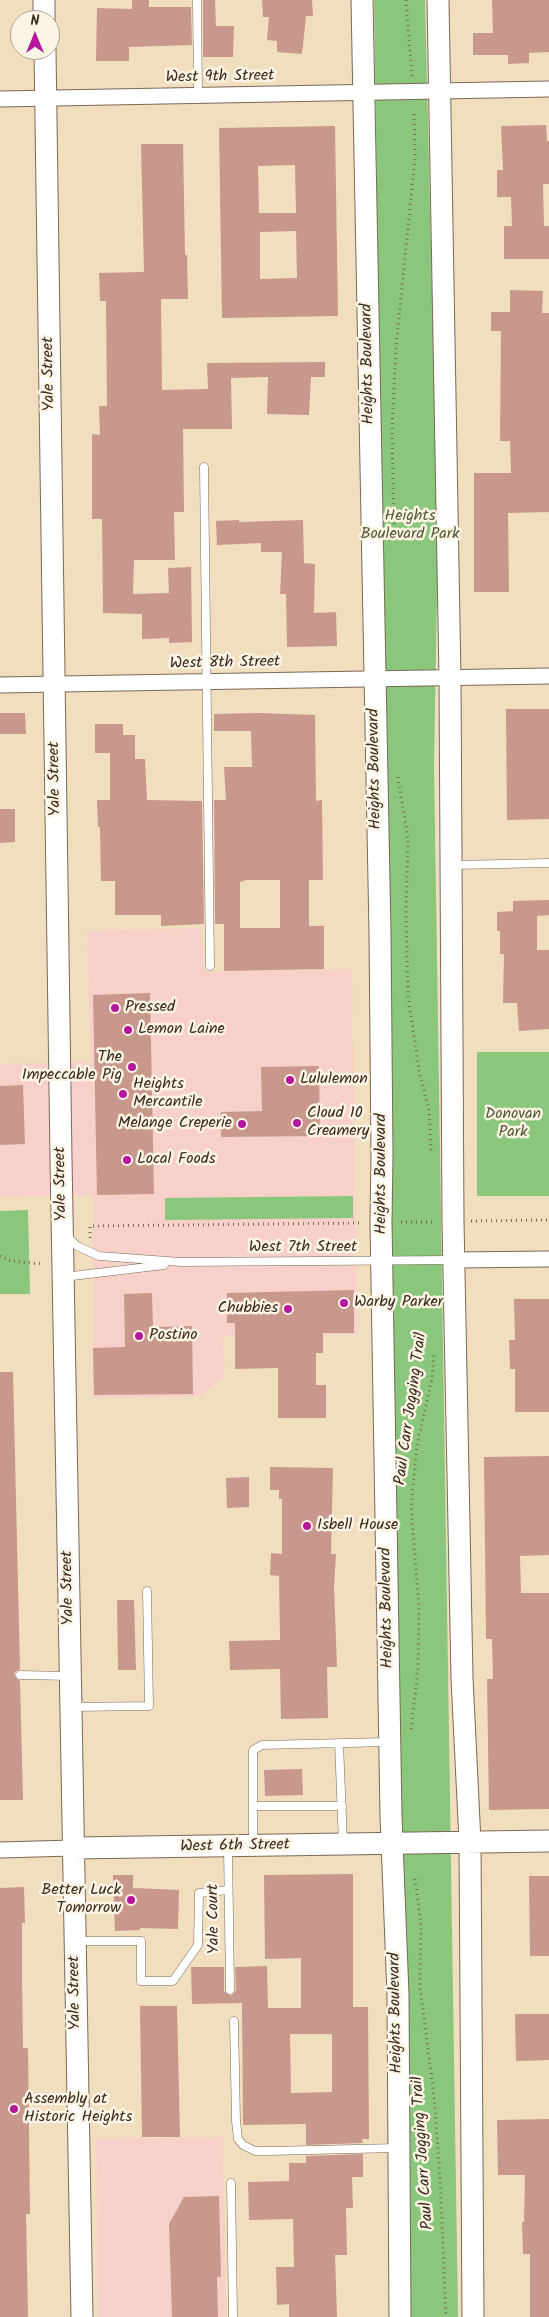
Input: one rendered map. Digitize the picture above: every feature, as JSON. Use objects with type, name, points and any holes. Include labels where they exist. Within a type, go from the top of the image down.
[{"type":"main road","name":"Heights Boulevard","points":[[362,0],[380,933],[382,1261],[390,1742],[398,1996],[400,2317]]},
{"type":"main road","points":[[438,0],[450,678],[455,1260],[462,1664],[470,1842],[473,2317]]},
{"type":"main road","name":"Yale Street","points":[[44,60],[82,2317]]},
{"type":"main road","name":"West 6th Street","points":[[73,1848],[253,1847],[549,1841]]},
{"type":"street","name":"West 9th Street","points":[[0,99],[549,89]]},
{"type":"street","name":"West 8th Street","points":[[0,685],[549,676]]},
{"type":"street","points":[[455,1260],[549,1259]]},
{"type":"street","name":"West 6th Street","points":[[0,1850],[73,1848]]},
{"type":"lane","points":[[197,0],[198,96]]},
{"type":"lane","points":[[204,467],[210,966]]},
{"type":"lane","points":[[452,866],[549,863]]},
{"type":"lane","name":"West 7th Street","points":[[63,1233],[77,1246],[99,1256],[181,1262],[455,1260]]},
{"type":"lane","name":"West 7th Street","points":[[64,1277],[181,1262]]},
{"type":"lane","points":[[71,1707],[149,1706],[147,1591]]},
{"type":"lane","points":[[20,1675],[70,1676]]},
{"type":"lane","points":[[339,1742],[343,1845]]},
{"type":"lane","points":[[253,1847],[253,1750],[262,1745],[390,1742]]},
{"type":"lane","points":[[253,1806],[342,1806]]},
{"type":"lane","name":"Yale Court","points":[[228,1847],[230,1990]]},
{"type":"lane","points":[[75,1941],[141,1941],[141,1981],[173,1981],[198,1945],[199,1892],[228,1890]]},
{"type":"lane","points":[[234,2021],[236,2121],[238,2139],[243,2145],[255,2150],[269,2151],[399,2148]]},
{"type":"lane","points":[[231,2183],[233,2317]]},
{"type":"path","points":[[406,0],[412,77]]},
{"type":"path","points":[[469,1221],[549,1220]]},
{"type":"path","points":[[400,1222],[440,1222]]},
{"type":"path","points":[[90,1226],[364,1223]]},
{"type":"path","points":[[0,1256],[11,1261],[45,1264]]},
{"type":"path","name":"Paul Carr Jogging Trail","points":[[410,1734],[418,1669],[419,1616],[411,1507],[417,1446],[432,1378],[434,1351]]},
{"type":"path","name":"Paul Carr Jogging Trail","points":[[415,1875],[421,1922],[420,1987],[434,2096],[440,2177],[446,2317]]},
{"type":"shaded area","points":[[201,928],[204,972],[352,969],[357,1334],[223,1336],[225,1375],[201,1396],[93,1398],[93,1195],[0,1197],[0,1064],[91,1062],[87,931]]},
{"type":"shaded area","points":[[223,2137],[226,2317],[99,2317],[96,2139]]},
{"type":"green space","name":"Heights Boulevard Park","points":[[374,0],[425,0],[438,536],[434,765],[458,2317],[408,2317]]},
{"type":"green space","name":"Donovan Park","points":[[477,1052],[549,1052],[549,1196],[477,1196]]},
{"type":"green space","points":[[353,1196],[353,1218],[165,1220],[165,1198]]},
{"type":"green space","points":[[28,1210],[30,1294],[0,1294],[0,1211]]},
{"type":"building","points":[[132,0],[149,0],[149,7],[191,7],[192,45],[129,47],[129,61],[96,61],[97,8],[132,9]]},
{"type":"building","points":[[203,0],[215,0],[216,26],[234,26],[233,57],[203,57]]},
{"type":"building","points":[[262,0],[312,0],[313,16],[306,16],[302,54],[277,52],[277,41],[267,40],[269,17],[263,17]]},
{"type":"building","points":[[492,0],[549,0],[549,52],[529,53],[529,63],[508,64],[508,55],[473,55],[473,33],[493,33]]},
{"type":"building","points":[[546,125],[547,141],[549,141],[549,184],[543,184],[544,226],[549,226],[549,259],[504,259],[504,226],[512,226],[511,197],[497,197],[497,170],[503,170],[501,126]]},
{"type":"building","points":[[335,126],[338,316],[222,318],[219,128]],"holes":[[[295,165],[296,213],[259,213],[258,166]],[[296,231],[297,278],[260,279],[260,232]]]},
{"type":"building","points":[[141,144],[183,144],[185,255],[187,255],[188,299],[161,299],[162,390],[208,389],[207,363],[325,362],[325,377],[311,377],[309,415],[267,414],[268,377],[231,378],[232,429],[183,429],[184,512],[174,512],[175,560],[134,560],[133,594],[169,593],[168,568],[191,567],[192,642],[169,643],[169,638],[142,639],[142,614],[103,613],[102,519],[92,519],[92,434],[100,435],[99,406],[107,406],[106,301],[100,301],[99,273],[144,272]]},
{"type":"building","points":[[510,290],[543,291],[542,313],[549,313],[549,512],[508,513],[509,592],[474,592],[474,473],[511,473],[510,441],[500,441],[501,331],[491,331],[491,312],[510,312]]},
{"type":"building","points":[[239,520],[239,522],[303,520],[304,563],[315,564],[314,613],[336,612],[337,646],[287,647],[286,594],[280,594],[282,552],[261,552],[261,543],[217,545],[216,521]]},
{"type":"building","points":[[506,709],[549,709],[549,819],[507,820]]},
{"type":"building","points":[[0,713],[25,713],[26,734],[0,734]]},
{"type":"building","points":[[214,714],[315,715],[316,801],[322,800],[323,880],[309,880],[309,926],[324,926],[324,969],[224,971],[224,924],[215,924],[214,800],[226,800],[224,767],[252,767],[251,731],[214,731]],"holes":[[[246,880],[280,880],[280,928],[240,928],[240,882]]]},
{"type":"building","points":[[95,724],[123,724],[123,735],[135,735],[135,759],[145,759],[147,800],[202,801],[204,924],[161,926],[161,915],[115,915],[115,881],[101,881],[100,827],[98,827],[97,800],[110,800],[110,753],[95,753]]},
{"type":"building","points":[[0,809],[15,809],[15,842],[0,843]]},
{"type":"building","points":[[549,900],[549,915],[537,916],[537,950],[549,950],[549,1029],[519,1031],[517,1003],[503,1003],[504,954],[500,954],[500,931],[497,931],[497,912],[513,911],[513,901]]},
{"type":"building","name":"Heights Mercantile","points":[[150,993],[154,1194],[97,1195],[93,995]]},
{"type":"building","points":[[319,1066],[320,1136],[221,1137],[221,1112],[262,1111],[261,1067]]},
{"type":"building","points":[[23,1085],[25,1144],[0,1145],[0,1086]]},
{"type":"building","points":[[354,1290],[354,1333],[323,1333],[323,1353],[316,1353],[316,1385],[326,1385],[326,1418],[278,1418],[278,1368],[235,1369],[235,1323],[227,1323],[227,1293]]},
{"type":"building","points":[[152,1293],[153,1327],[192,1326],[193,1394],[94,1395],[93,1348],[125,1347],[124,1294]]},
{"type":"building","points":[[514,1299],[549,1299],[549,1412],[515,1412],[515,1369],[510,1369],[509,1340],[515,1340]]},
{"type":"building","points":[[0,1372],[13,1372],[20,1669],[14,1675],[20,1681],[23,1800],[0,1800]]},
{"type":"building","points":[[549,1456],[549,1555],[520,1556],[521,1593],[549,1593],[549,1809],[489,1810],[487,1679],[493,1679],[492,1639],[486,1639],[484,1457]]},
{"type":"building","points":[[270,1467],[333,1468],[331,1554],[336,1554],[334,1587],[337,1667],[327,1667],[328,1718],[281,1719],[280,1669],[230,1670],[229,1641],[280,1640],[279,1576],[270,1575],[271,1553],[282,1554],[282,1499],[279,1499],[279,1490],[270,1490]]},
{"type":"building","points":[[249,1477],[249,1507],[227,1508],[226,1478]]},
{"type":"building","points":[[117,1600],[134,1600],[136,1670],[118,1670]]},
{"type":"building","points":[[302,1769],[303,1795],[265,1796],[264,1770]]},
{"type":"building","points":[[353,1874],[353,2007],[368,2007],[369,2139],[362,2139],[363,2143],[306,2145],[306,2124],[243,2125],[242,2003],[192,2004],[191,1967],[224,1967],[224,1991],[231,1996],[236,1990],[235,1967],[267,1966],[268,2008],[301,2008],[301,1958],[265,1959],[264,1875]],"holes":[[[290,2034],[332,2034],[332,2092],[291,2093]]]},
{"type":"building","points":[[113,1875],[133,1875],[133,1888],[179,1890],[178,1929],[140,1928],[140,1930],[115,1931]]},
{"type":"building","points":[[529,1876],[549,1876],[549,1956],[530,1956]]},
{"type":"building","name":"Assembly at Historic Heights","points":[[24,1887],[25,1923],[22,1923],[23,2048],[28,2048],[30,2214],[26,2214],[28,2317],[0,2317],[0,1888]]},
{"type":"building","points":[[140,2006],[177,2006],[180,2137],[142,2137]]},
{"type":"building","points":[[515,2014],[549,2014],[549,2060],[516,2061]]},
{"type":"building","points":[[549,2119],[549,2317],[530,2317],[530,2254],[523,2254],[522,2222],[524,2222],[525,2175],[498,2175],[497,2120]]},
{"type":"building","points":[[363,2154],[363,2177],[352,2177],[353,2208],[346,2208],[347,2255],[335,2255],[337,2317],[289,2317],[289,2304],[277,2305],[276,2267],[294,2267],[293,2219],[249,2220],[248,2182],[289,2181],[289,2163],[306,2163],[306,2156]]},
{"type":"building","points":[[219,2196],[221,2277],[217,2277],[218,2317],[172,2317],[169,2224],[184,2197]]},
{"type":"place","name":"Pressed","points":[[115,1008]]},
{"type":"place","name":"Lemon Laine","points":[[128,1030]]},
{"type":"place","name":"The Impeccable Pig","points":[[132,1067]]},
{"type":"place","name":"Lululemon","points":[[290,1080]]},
{"type":"place","name":"Heights Mercantile","points":[[123,1094]]},
{"type":"place","name":"Cloud 10 Creamery","points":[[297,1123]]},
{"type":"place","name":"Melange Creperie","points":[[242,1124]]},
{"type":"place","name":"Local Foods","points":[[127,1160]]},
{"type":"place","name":"Warby Parker","points":[[344,1303]]},
{"type":"place","name":"Chubbies","points":[[288,1309]]},
{"type":"place","name":"Postino","points":[[139,1336]]},
{"type":"place","name":"Isbell House","points":[[307,1526]]},
{"type":"place","name":"Better Luck Tomorrow","points":[[131,1900]]},
{"type":"place","name":"Assembly at Historic Heights","points":[[14,2109]]}]
